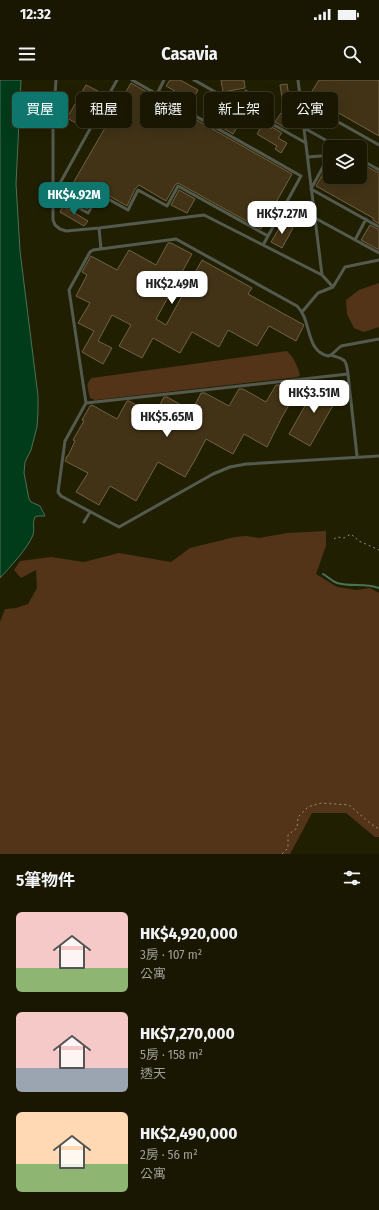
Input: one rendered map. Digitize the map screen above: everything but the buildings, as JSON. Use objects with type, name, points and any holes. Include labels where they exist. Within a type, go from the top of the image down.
[{"type":"lane","points":[[61,80],[56,80],[53,120],[53,220],[55,225],[60,229],[66,231],[99,228],[204,215],[322,275],[333,286]]},
{"type":"lane","points":[[53,195],[117,80]]},
{"type":"lane","points":[[132,80],[153,92]]},
{"type":"lane","points":[[158,92],[164,80]]},
{"type":"lane","points":[[194,80],[215,92]]},
{"type":"lane","points":[[298,80],[300,92]]},
{"type":"lane","points":[[338,122],[379,145]]},
{"type":"lane","points":[[274,126],[306,144]]},
{"type":"lane","points":[[217,128],[301,176],[310,175]]},
{"type":"lane","points":[[304,128],[322,275]]},
{"type":"lane","points":[[304,128],[325,140]]},
{"type":"lane","points":[[308,158],[321,156]]},
{"type":"lane","points":[[367,163],[379,170]]},
{"type":"lane","points":[[311,188],[323,167]]},
{"type":"lane","points":[[263,245],[301,176]]},
{"type":"lane","points":[[53,195],[88,213],[99,194],[128,210],[138,190],[167,206],[178,186],[268,236]]},
{"type":"lane","points":[[311,188],[379,226]]},
{"type":"lane","points":[[315,218],[379,253]]},
{"type":"lane","points":[[355,240],[366,219]]},
{"type":"lane","points":[[99,228],[101,249]]},
{"type":"lane","points":[[358,456],[347,363],[345,360],[318,352],[314,347],[302,312],[297,306],[176,239],[101,249],[90,252],[69,290],[86,403],[66,442],[58,492],[61,496],[119,527],[213,474],[230,467],[246,464],[266,464],[358,456],[379,456]]},
{"type":"lane","points":[[302,312],[318,293],[333,286],[345,267],[379,260]]},
{"type":"lane","points":[[331,355],[341,346],[379,339]]},
{"type":"lane","points":[[86,403],[348,374]]},
{"type":"lane","points":[[84,522],[90,512]]},
{"type":"path","points":[[334,539],[337,537],[344,538],[351,534],[359,541],[379,550]]},
{"type":"path","points":[[282,854],[288,848],[288,835],[297,828],[298,816],[308,806],[321,803],[349,805],[379,829]]},
{"type":"shaded area","points":[[0,80],[21,80],[20,92],[12,92],[12,128],[19,128],[16,184],[20,251],[38,396],[37,427],[31,450],[25,462],[24,473],[29,499],[31,502],[40,506],[45,516],[35,517],[34,533],[31,540],[18,558],[0,578]]},
{"type":"shaded area","points":[[379,283],[379,327],[364,332],[354,328],[347,314],[346,300],[359,290]]},
{"type":"shaded area","points":[[287,351],[292,356],[296,365],[300,375],[298,377],[95,400],[90,398],[88,389],[88,382],[92,378]]},
{"type":"shaded area","points":[[326,531],[326,546],[316,574],[337,587],[356,590],[370,588],[379,593],[379,837],[375,837],[346,813],[312,813],[290,854],[0,854],[0,622],[5,609],[16,608],[28,604],[37,588],[36,570],[21,578],[14,570],[20,561],[51,557],[84,562],[119,553],[171,562],[190,548],[235,537],[246,536],[259,538],[287,533]]},
{"type":"waterway","points":[[323,574],[337,583],[379,588]]}]
